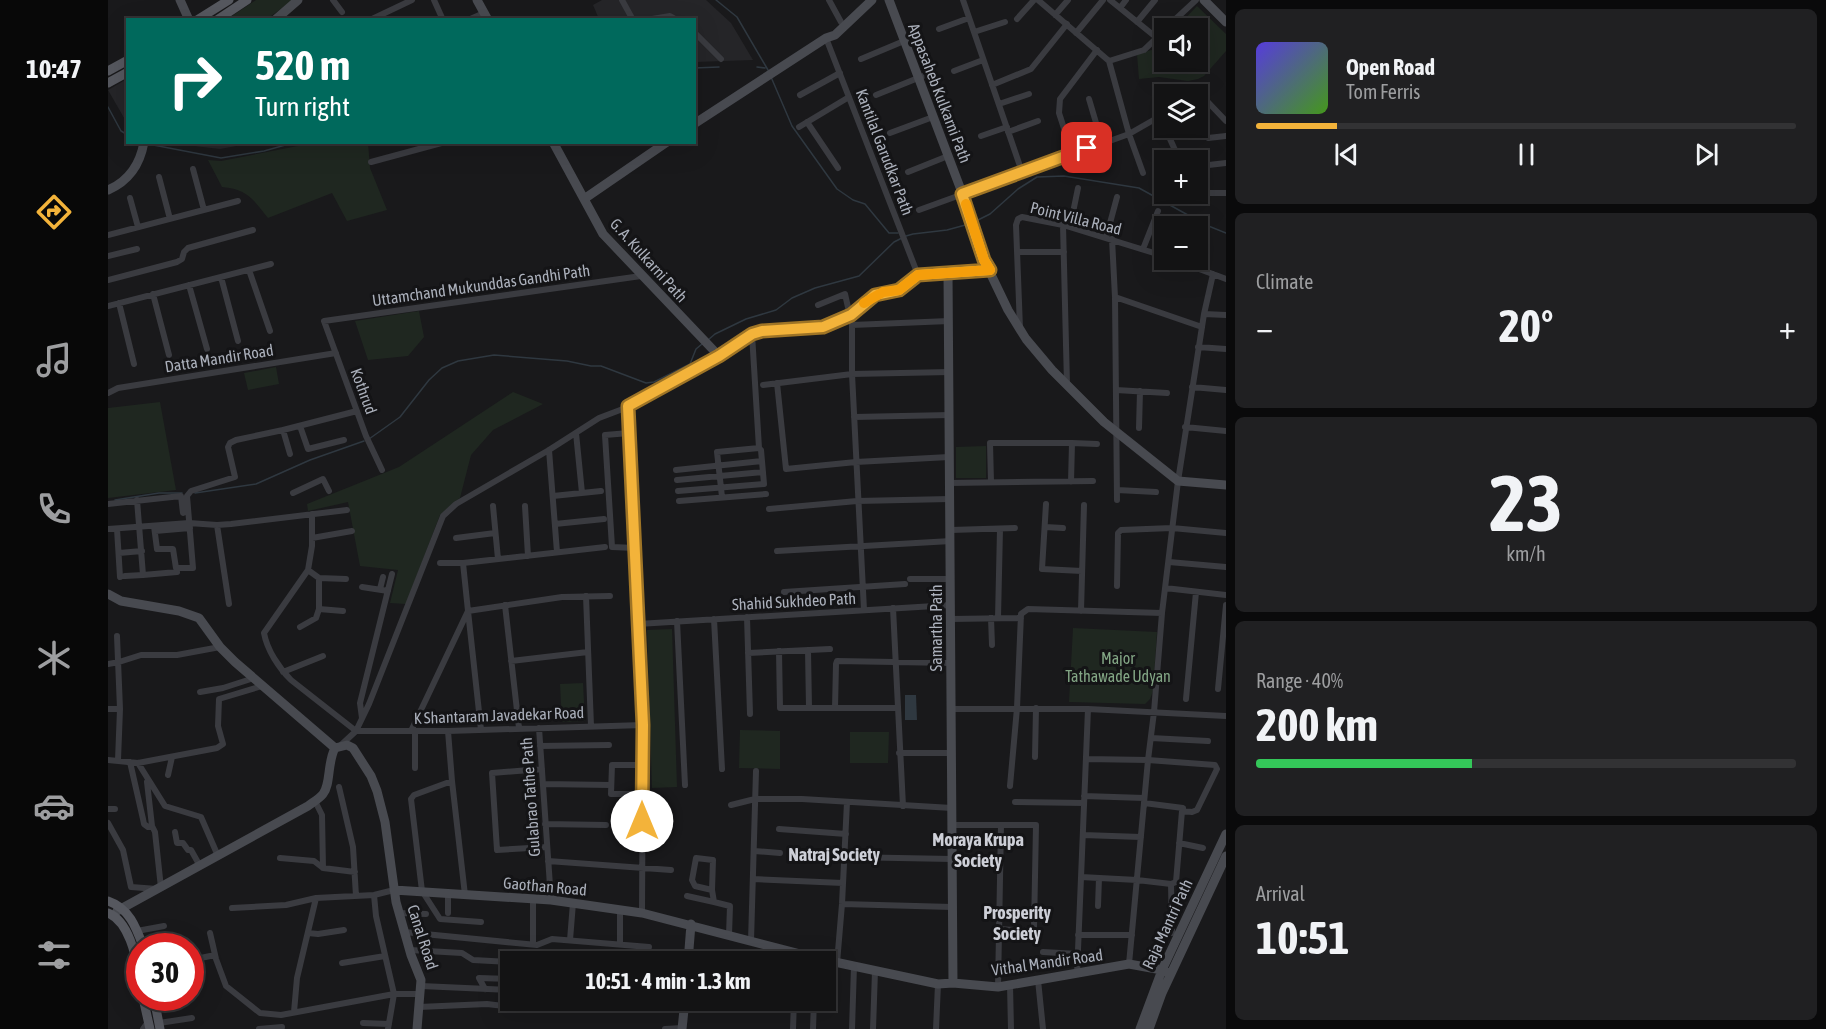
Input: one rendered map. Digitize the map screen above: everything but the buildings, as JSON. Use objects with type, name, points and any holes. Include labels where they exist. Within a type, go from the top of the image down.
[{"type":"main road","points":[[200,18],[229,0]]},
{"type":"main road","points":[[220,18],[248,0]]},
{"type":"main road","points":[[108,71],[126,61]]},
{"type":"main road","points":[[108,83],[126,73]]},
{"type":"main road","points":[[108,901],[117,904],[127,912],[137,931]]},
{"type":"main road","points":[[110,913],[119,919],[126,933]]},
{"type":"main road","points":[[145,1011],[147,1027]]},
{"type":"main road","points":[[157,1011],[160,1026]]},
{"type":"street","points":[[180,0],[188,18]]},
{"type":"street","points":[[277,18],[298,0]]},
{"type":"street","points":[[333,0],[342,12]]},
{"type":"street","points":[[374,18],[412,0]]},
{"type":"street","points":[[434,0],[442,18]]},
{"type":"street","points":[[477,0],[486,16]]},
{"type":"street","points":[[622,0],[632,18]]},
{"type":"street","points":[[829,0],[841,22]]},
{"type":"street","points":[[696,122],[826,38],[864,0]]},
{"type":"street","points":[[826,38],[835,35],[872,0]]},
{"type":"street","name":"Appasaheb Kulkarni Path","points":[[889,0],[965,193],[989,258],[989,267],[1002,297],[1020,328],[1037,353],[1117,434],[1178,481]]},
{"type":"street","name":"Appasaheb Kulkarni Path","points":[[895,0],[933,117],[965,193]]},
{"type":"street","points":[[963,0],[1022,172]]},
{"type":"street","points":[[1017,19],[1036,0],[1109,61],[1129,134],[1143,173]]},
{"type":"street","points":[[1055,15],[1068,0]]},
{"type":"street","points":[[1076,33],[1103,0]]},
{"type":"street","points":[[1110,0],[1154,36]]},
{"type":"street","points":[[1120,8],[1126,0]]},
{"type":"street","points":[[1137,22],[1155,0]]},
{"type":"street","points":[[1177,18],[1196,0]]},
{"type":"street","points":[[1204,0],[1226,22]]},
{"type":"street","points":[[658,18],[670,16],[674,18]]},
{"type":"street","points":[[939,30],[969,18]]},
{"type":"street","points":[[974,32],[1005,22]]},
{"type":"street","points":[[992,85],[1031,69],[1066,24]]},
{"type":"street","points":[[696,35],[721,59]]},
{"type":"street","name":"Kantilal Garudkar Path","points":[[826,38],[918,275]]},
{"type":"street","points":[[1109,61],[1144,50],[1154,40]]},
{"type":"street","points":[[861,59],[904,41]]},
{"type":"street","points":[[1072,153],[1059,114],[1060,99],[1097,50]]},
{"type":"street","points":[[954,71],[983,60]]},
{"type":"street","points":[[800,95],[840,73]]},
{"type":"street","points":[[876,95],[921,77]]},
{"type":"street","points":[[999,104],[1029,94]]},
{"type":"street","points":[[799,127],[849,97]]},
{"type":"street","points":[[1089,99],[1102,143]]},
{"type":"street","points":[[1208,102],[1226,121]]},
{"type":"street","points":[[890,133],[933,117]]},
{"type":"street","points":[[919,210],[1129,134],[1154,120]]},
{"type":"street","points":[[807,122],[838,168]]},
{"type":"street","points":[[981,136],[1038,122]]},
{"type":"street","points":[[1208,138],[1226,136]]},
{"type":"street","points":[[1170,138],[1175,150]]},
{"type":"street","points":[[371,162],[438,144]]},
{"type":"street","name":"G. A. Kulkarni Path","points":[[554,144],[603,234],[719,356]]},
{"type":"street","points":[[584,199],[664,144]]},
{"type":"street","points":[[108,190],[133,173],[139,164],[144,145]]},
{"type":"street","points":[[908,172],[948,156]]},
{"type":"street","points":[[1208,165],[1226,164]]},
{"type":"street","points":[[193,169],[204,210]]},
{"type":"street","points":[[159,177],[170,219]]},
{"type":"street","points":[[1067,385],[1064,252],[1066,226],[1078,188]]},
{"type":"street","points":[[1208,193],[1226,193]]},
{"type":"street","points":[[1117,197],[1109,238],[1115,297],[1117,500]]},
{"type":"street","points":[[130,198],[138,228]]},
{"type":"street","points":[[108,235],[238,201]]},
{"type":"street","points":[[1143,249],[1158,211]]},
{"type":"street","name":"Point Villa Road","points":[[1020,328],[1018,219],[1022,217],[1066,226],[1154,253]]},
{"type":"street","points":[[108,280],[177,262],[182,259],[188,248],[253,230]]},
{"type":"street","points":[[108,256],[137,249]]},
{"type":"street","points":[[1017,252],[1064,252]]},
{"type":"street","points":[[108,306],[271,264]]},
{"type":"street","points":[[851,320],[875,295],[899,290],[918,275],[989,267]]},
{"type":"street","points":[[249,270],[270,331]]},
{"type":"street","points":[[1204,270],[1226,279]]},
{"type":"street","name":"Samartha Path","points":[[948,273],[953,983]]},
{"type":"street","points":[[1129,964],[1172,528],[1198,346],[1213,274]]},
{"type":"street","name":"Uttamchand Mukunddas Gandhi Path","points":[[324,321],[641,276]]},
{"type":"street","points":[[221,277],[238,341]]},
{"type":"street","points":[[189,285],[207,349]]},
{"type":"street","points":[[153,294],[170,355]]},
{"type":"street","points":[[818,305],[845,294],[851,320],[857,501],[864,610]]},
{"type":"street","points":[[1115,297],[1202,327]]},
{"type":"street","points":[[119,303],[134,364]]},
{"type":"street","points":[[1204,314],[1226,315]]},
{"type":"street","points":[[110,913],[308,806],[324,793],[329,763],[338,747],[356,731],[443,516],[456,504],[599,418],[628,406],[719,356],[752,334],[762,331],[823,327],[851,320],[949,321]]},
{"type":"street","name":"Kothrud","points":[[324,321],[366,436],[382,470]]},
{"type":"street","points":[[678,491],[764,484],[759,448],[752,334]]},
{"type":"street","points":[[1198,346],[1226,349]]},
{"type":"street","name":"Datta Mandir Road","points":[[108,393],[117,388],[336,353]]},
{"type":"street","points":[[763,385],[852,374],[950,372]]},
{"type":"street","points":[[777,383],[786,470],[856,462],[949,457]]},
{"type":"street","points":[[1192,387],[1226,390]]},
{"type":"street","points":[[1116,390],[1167,393]]},
{"type":"street","points":[[1138,428],[1140,391]]},
{"type":"street","points":[[628,406],[643,725],[642,913]]},
{"type":"street","points":[[155,528],[157,549],[172,549],[176,568],[189,569],[194,566],[187,499],[191,491],[236,477],[228,447],[230,443],[357,411]]},
{"type":"street","points":[[854,417],[950,415]]},
{"type":"street","points":[[300,426],[308,449],[344,440]]},
{"type":"street","points":[[1185,427],[1226,431]]},
{"type":"street","points":[[283,430],[290,454]]},
{"type":"street","points":[[576,433],[582,493]]},
{"type":"street","points":[[629,433],[605,434],[612,547],[635,548]]},
{"type":"street","points":[[990,482],[990,442],[1097,444]]},
{"type":"street","points":[[1071,482],[1072,443]]},
{"type":"street","points":[[722,497],[717,452],[759,448]]},
{"type":"street","points":[[549,450],[557,552]]},
{"type":"street","points":[[676,470],[762,461]]},
{"type":"street","points":[[677,480],[763,472]]},
{"type":"street","points":[[293,493],[323,479],[329,491]]},
{"type":"street","points":[[949,483],[1093,481]]},
{"type":"street","points":[[1178,481],[1226,485]]},
{"type":"street","points":[[1117,490],[1156,492]]},
{"type":"street","points":[[552,496],[601,491]]},
{"type":"street","points":[[679,501],[766,494]]},
{"type":"street","points":[[108,504],[181,496],[183,513]]},
{"type":"street","points":[[769,509],[857,501],[950,499]]},
{"type":"street","points":[[137,500],[143,575]]},
{"type":"street","points":[[1046,504],[1042,569],[1082,571]]},
{"type":"street","points":[[1081,611],[1084,505]]},
{"type":"street","points":[[493,506],[498,559]]},
{"type":"street","points":[[525,506],[528,556]]},
{"type":"street","points":[[108,530],[217,525],[346,510]]},
{"type":"street","points":[[312,514],[308,570],[264,633],[283,672],[356,731]]},
{"type":"street","points":[[555,524],[604,519]]},
{"type":"street","points":[[217,525],[229,604]]},
{"type":"street","points":[[1045,527],[1062,528]]},
{"type":"street","points":[[951,530],[1015,528]]},
{"type":"street","points":[[1117,586],[1118,533],[1121,530],[1172,528],[1226,532]]},
{"type":"street","points":[[117,529],[122,576],[177,573]]},
{"type":"street","points":[[992,645],[1000,529]]},
{"type":"street","points":[[312,538],[351,531]]},
{"type":"street","points":[[456,538],[495,533]]},
{"type":"street","points":[[777,551],[951,541]]},
{"type":"street","points":[[440,563],[464,563],[605,547]]},
{"type":"street","points":[[119,553],[142,551]]},
{"type":"street","points":[[1169,562],[1226,567]]},
{"type":"street","points":[[464,563],[481,730]]},
{"type":"street","points":[[308,570],[319,578],[346,579]]},
{"type":"street","points":[[362,718],[360,703],[392,574]]},
{"type":"street","points":[[380,589],[382,577]]},
{"type":"street","points":[[300,627],[316,618],[319,609],[319,578]]},
{"type":"street","points":[[784,592],[951,579]]},
{"type":"street","points":[[362,587],[388,591]]},
{"type":"street","points":[[1165,588],[1226,595]]},
{"type":"street","points":[[1186,699],[1197,592]]},
{"type":"street","points":[[108,594],[121,601],[179,611],[199,618],[220,647],[262,686],[338,747]]},
{"type":"street","points":[[586,596],[591,726]]},
{"type":"street","points":[[468,611],[562,597],[610,596]]},
{"type":"street","points":[[505,605],[519,728]]},
{"type":"street","name":"Shahid Sukhdeo Path","points":[[638,624],[951,605]]},
{"type":"street","points":[[1218,689],[1226,605]]},
{"type":"street","points":[[893,608],[903,806]]},
{"type":"street","points":[[319,609],[343,611]]},
{"type":"street","points":[[1010,786],[1017,708],[1021,618],[1024,610],[1162,613]]},
{"type":"street","points":[[415,768],[413,731],[468,611]]},
{"type":"street","points":[[747,617],[750,714]]},
{"type":"street","points":[[951,619],[1021,618]]},
{"type":"street","points":[[714,619],[722,769]]},
{"type":"street","points":[[677,621],[685,785]]},
{"type":"street","points":[[117,636],[120,710],[118,760]]},
{"type":"street","points":[[108,664],[119,663],[141,655],[177,655],[220,647]]},
{"type":"street","points":[[748,652],[830,649]]},
{"type":"street","points":[[808,650],[809,708]]},
{"type":"street","points":[[779,651],[780,708],[897,708]]},
{"type":"street","points":[[511,661],[588,652]]},
{"type":"street","points":[[283,672],[323,656]]},
{"type":"street","points":[[835,708],[837,661],[951,663]]},
{"type":"street","points":[[200,692],[223,688],[254,678]]},
{"type":"street","points":[[108,760],[138,763],[217,748],[223,744],[218,726],[219,699],[262,686]]},
{"type":"street","points":[[1035,757],[1036,708]]},
{"type":"street","points":[[951,709],[1088,709],[1226,716]]},
{"type":"street","points":[[1077,974],[1088,709]]},
{"type":"street","points":[[108,710],[120,710]]},
{"type":"street","name":"K Shantaram Javadekar Road","points":[[356,731],[448,731],[643,725]]},
{"type":"street","name":"Gulabrao Tathe Path","points":[[539,728],[551,900]]},
{"type":"street","points":[[448,731],[465,895]]},
{"type":"street","points":[[1151,738],[1208,741]]},
{"type":"street","name":"Canal Road","points":[[338,747],[347,745],[353,748],[371,776],[377,791],[385,822],[399,913],[421,980],[417,1029]]},
{"type":"street","points":[[540,747],[609,745]]},
{"type":"street","points":[[900,753],[952,753]]},
{"type":"street","points":[[168,775],[171,757]]},
{"type":"street","points":[[1086,759],[1148,760],[1215,765],[1217,769],[1197,810],[1182,811]]},
{"type":"street","points":[[130,762],[144,824],[152,826]]},
{"type":"street","points":[[138,763],[165,806],[201,817],[218,856]]},
{"type":"street","points":[[642,794],[611,794],[611,785],[612,765],[643,765]]},
{"type":"street","points":[[542,769],[492,772],[497,850],[547,847]]},
{"type":"street","points":[[751,942],[756,771]]},
{"type":"street","points":[[147,778],[160,888]]},
{"type":"street","points":[[452,781],[414,795],[411,799],[422,891],[440,919],[481,922]]},
{"type":"street","points":[[543,784],[611,785]]},
{"type":"street","points":[[339,786],[353,847],[356,896]]},
{"type":"street","points":[[1015,802],[1144,798]]},
{"type":"street","points":[[731,805],[755,799],[802,799],[952,808]]},
{"type":"street","points":[[315,801],[321,815],[323,868]]},
{"type":"street","points":[[837,963],[847,802]]},
{"type":"street","points":[[1081,878],[1171,884],[1176,882],[1183,808],[1144,803],[1143,807]]},
{"type":"street","points":[[108,823],[123,850],[131,888],[160,888]]},
{"type":"street","points":[[545,824],[606,825]]},
{"type":"street","points":[[952,825],[1036,825],[1034,928],[1032,931],[999,929]]},
{"type":"street","points":[[998,987],[1001,825]]},
{"type":"street","points":[[779,830],[846,834]]},
{"type":"street","points":[[175,832],[177,843],[183,843],[188,850],[191,850],[200,866]]},
{"type":"street","name":"Raja Mantri Path","points":[[1140,1029],[1226,834]]},
{"type":"street","points":[[1083,835],[1141,837]]},
{"type":"street","points":[[1179,843],[1203,848]]},
{"type":"street","points":[[754,851],[780,853]]},
{"type":"street","points":[[1166,972],[1200,915],[1226,856]]},
{"type":"street","points":[[844,857],[952,859]]},
{"type":"street","points":[[280,858],[314,861],[323,868],[355,872]]},
{"type":"street","points":[[712,890],[695,886],[692,880],[696,858],[713,860],[714,902]]},
{"type":"street","points":[[548,861],[671,870]]},
{"type":"street","points":[[1098,906],[1099,878]]},
{"type":"street","points":[[753,879],[843,883]]},
{"type":"street","points":[[1171,884],[1172,933]]},
{"type":"street","points":[[232,908],[286,905],[316,898],[374,895],[394,890]]},
{"type":"street","name":"Gaothan Road","points":[[394,890],[551,900],[642,913],[691,924]]},
{"type":"street","points":[[448,893],[448,913]]},
{"type":"street","points":[[363,1023],[389,1026],[394,994],[376,916],[374,895]]},
{"type":"street","points":[[687,896],[730,906],[729,935]]},
{"type":"street","points":[[294,1012],[297,978],[316,898]]},
{"type":"street","points":[[533,899],[533,944]]},
{"type":"street","points":[[570,940],[573,903]]},
{"type":"street","points":[[842,904],[952,907]]},
{"type":"street","points":[[620,910],[620,944]]},
{"type":"street","points":[[399,913],[426,914]]},
{"type":"street","points":[[689,951],[691,924]]},
{"type":"street","name":"Vithal Mandir Road","points":[[691,924],[777,951]]},
{"type":"street","points":[[137,931],[164,926]]},
{"type":"street","points":[[308,933],[318,934],[344,930]]},
{"type":"street","points":[[404,932],[533,944],[552,939],[649,947]]},
{"type":"street","points":[[210,933],[226,986],[260,1013],[281,1015],[421,990],[500,990]]},
{"type":"street","points":[[1078,935],[1132,935]]},
{"type":"street","points":[[410,950],[462,953],[473,960],[500,961]]},
{"type":"street","points":[[1043,952],[1078,954]]},
{"type":"street","points":[[204,957],[215,955]]},
{"type":"street","points":[[342,963],[385,956]]},
{"type":"street","name":"Vithal Mandir Road","points":[[837,963],[938,984],[998,987],[1129,964],[1166,972]]},
{"type":"street","points":[[852,1029],[854,966]]},
{"type":"street","points":[[873,1029],[875,971]]},
{"type":"street","name":"Raja Mantri Path","points":[[1149,1029],[1162,993],[1166,972]]},
{"type":"street","points":[[486,989],[479,978],[500,979]]},
{"type":"street","points":[[1038,980],[1044,1029]]},
{"type":"street","points":[[936,1029],[938,984]]},
{"type":"street","points":[[1010,985],[1011,1029]]},
{"type":"street","points":[[419,1007],[500,1004]]},
{"type":"street","points":[[665,1029],[682,1029],[683,1011]]},
{"type":"street","points":[[793,1029],[794,1011]]},
{"type":"street","points":[[813,1029],[814,1011]]},
{"type":"street","points":[[259,1029],[282,1028],[281,1015]]},
{"type":"street","points":[[160,1026],[192,1018]]},
{"type":"shaded area","points":[[602,0],[706,0],[731,23],[753,60],[696,62],[696,18],[599,18],[593,5]]},
{"type":"shaded area","points":[[126,80],[126,121],[108,90]]},
{"type":"shaded area","points":[[177,144],[248,144],[220,149]]},
{"type":"shaded area","points":[[905,695],[916,695],[917,720],[905,720]]},
{"type":"green space","points":[[256,0],[293,0],[268,18],[229,18]]},
{"type":"green space","points":[[1197,6],[1226,34],[1226,51],[1208,71],[1208,18],[1186,18]]},
{"type":"green space","points":[[1154,49],[1154,72],[1208,72],[1198,79],[1188,81],[1159,77],[1139,79],[1137,54]]},
{"type":"green space","points":[[308,144],[368,144],[370,168],[387,210],[347,221],[332,193],[268,218],[249,196],[238,190],[222,187],[208,160],[221,161]]},
{"type":"green space","points":[[419,311],[424,337],[408,356],[368,360],[355,321]]},
{"type":"green space","points":[[276,367],[279,384],[248,390],[244,373]]},
{"type":"green space","points":[[513,392],[543,404],[493,430],[471,455],[460,498],[440,515],[406,604],[390,603],[398,570],[360,566],[348,502],[308,511],[307,504],[399,467]]},
{"type":"green space","points":[[160,402],[176,490],[108,498],[108,408]]},
{"type":"green space","points":[[986,446],[986,478],[956,478],[956,447]]},
{"type":"green space","name":"Major Tathawade Udyan","points":[[1073,628],[1157,632],[1153,691],[1150,699],[1145,704],[1069,702]]},
{"type":"green space","points":[[672,629],[677,787],[652,788],[647,630]]},
{"type":"green space","points":[[583,683],[585,721],[562,722],[560,684]]},
{"type":"green space","points":[[740,730],[780,731],[780,769],[739,768]]},
{"type":"green space","points":[[850,732],[889,732],[888,763],[850,763]]},
{"type":"waterway","points":[[716,0],[737,17],[768,70]]},
{"type":"waterway","points":[[696,68],[719,67]]},
{"type":"waterway","points":[[757,67],[765,68]]},
{"type":"waterway","points":[[771,77],[792,126],[837,189],[853,200],[865,204],[889,233],[898,233]]},
{"type":"waterway","points":[[108,107],[121,131],[126,134]]},
{"type":"waterway","points":[[148,144],[221,158],[264,151],[289,144]]},
{"type":"waterway","points":[[976,221],[990,214],[1018,189],[1037,177],[1064,176],[1139,188],[1206,225],[1226,233]]},
{"type":"waterway","points":[[906,236],[969,224]]},
{"type":"waterway","points":[[708,340],[715,334],[746,319],[776,310],[792,298],[815,288],[859,276],[894,242],[902,238]]},
{"type":"waterway","points":[[369,439],[400,417],[429,380],[442,368],[458,361],[494,355],[567,361],[601,366],[646,383],[654,382],[690,364],[696,349],[702,344]]},
{"type":"waterway","points":[[195,493],[256,484],[310,460],[364,441]]},
{"type":"waterway","points":[[115,500],[159,493],[182,493]]},
{"type":"slow traffic","points":[[864,303],[883,292],[899,290],[918,275],[990,270],[984,260],[966,204]]},
{"type":"district","name":"Moraya Krupa Society","points":[[978,850]]},
{"type":"district","name":"Natraj Society","points":[[834,855]]},
{"type":"district","name":"Prosperity Society","points":[[1017,923]]},
{"type":"route","points":[[642,821],[643,725],[628,406],[719,356],[752,334],[762,331],[823,327],[851,315],[875,295],[899,290],[918,275],[990,270],[984,260],[962,194],[1087,148]]}]
